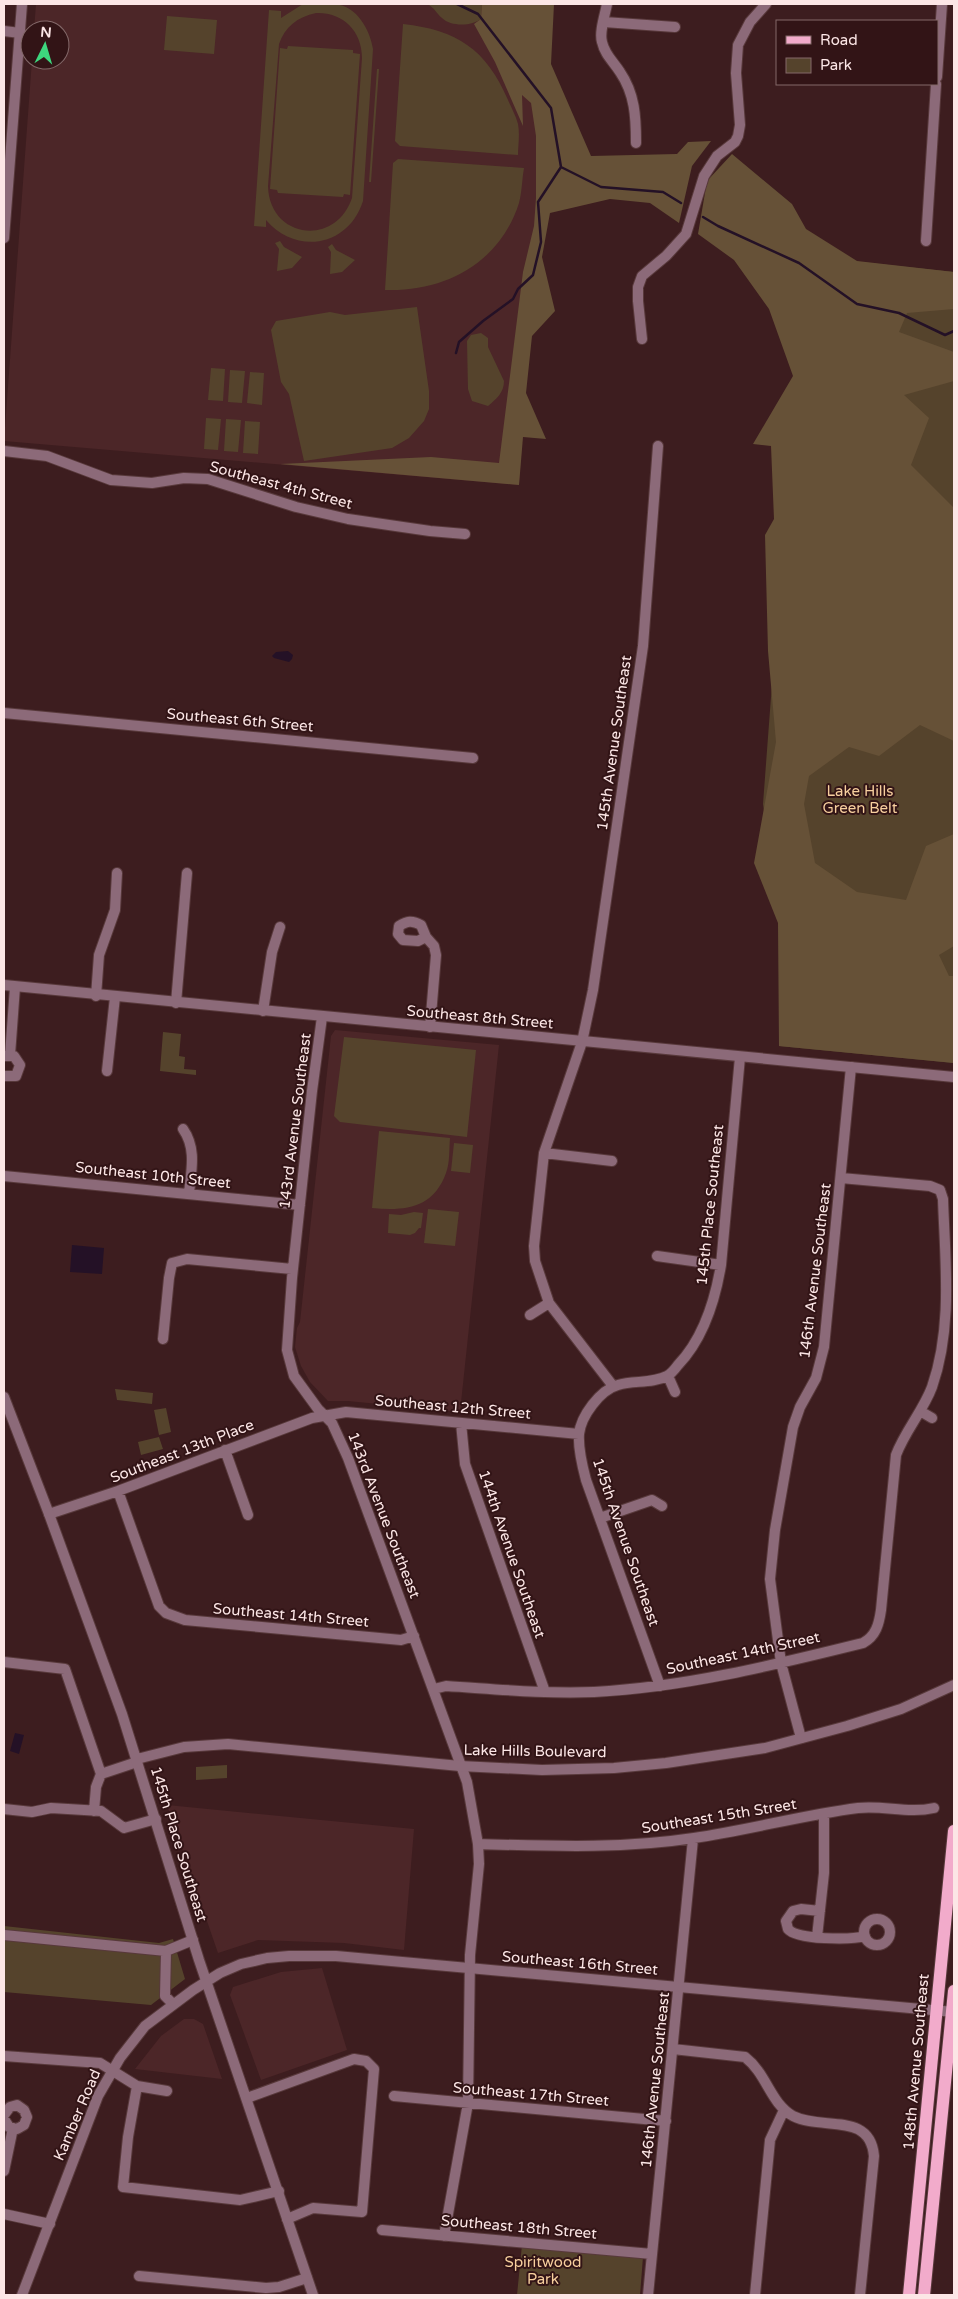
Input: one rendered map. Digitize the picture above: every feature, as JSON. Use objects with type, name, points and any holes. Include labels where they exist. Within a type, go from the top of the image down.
[{"type":"main road","name":"148th Avenue Southeast","points":[[909,2295],[954,1832]]},
{"type":"main road","name":"148th Avenue Southeast","points":[[924,2295],[954,1991]]},
{"type":"street","points":[[21,20],[22,4]]},
{"type":"street","points":[[606,4],[601,40],[607,56],[620,71],[630,90],[636,111],[636,143]]},
{"type":"street","points":[[642,339],[638,288],[642,276],[666,256],[686,234],[704,176],[717,156],[735,142],[738,136],[740,125],[737,81],[738,45],[750,22],[766,4]]},
{"type":"street","points":[[938,62],[942,4]]},
{"type":"street","points":[[604,22],[675,27]]},
{"type":"street","points":[[4,31],[20,32],[6,178],[4,238]]},
{"type":"street","points":[[926,241],[936,85]]},
{"type":"street","name":"145th Avenue Southeast","points":[[549,1303],[536,1261],[534,1246],[544,1153],[582,1042],[593,990],[644,646],[658,446]]},
{"type":"street","name":"Southeast 4th Street","points":[[4,451],[33,453],[54,458],[111,480],[152,484],[184,478],[208,479],[296,507],[348,520],[465,534]]},
{"type":"street","name":"Southeast 6th Street","points":[[4,713],[474,758]]},
{"type":"street","points":[[96,996],[99,955],[115,910],[117,873]]},
{"type":"street","points":[[176,1003],[187,873]]},
{"type":"street","points":[[264,1011],[272,952],[280,927]]},
{"type":"street","points":[[426,937],[434,946],[436,954],[430,1028]]},
{"type":"street","name":"Southeast 8th Street","points":[[4,985],[115,998],[954,1077]]},
{"type":"street","points":[[4,1076],[12,1077],[20,1069],[20,1061],[7,1056],[15,987]]},
{"type":"street","points":[[107,1071],[115,998]]},
{"type":"street","name":"143rd Avenue Southeast","points":[[322,1017],[292,1269],[287,1340],[289,1360],[294,1376],[301,1387],[332,1423],[348,1458],[467,1782],[478,1844],[479,1864],[470,1968]]},
{"type":"street","name":"145th Place Southeast","points":[[668,1376],[683,1360],[700,1333],[716,1293],[721,1265],[740,1057]]},
{"type":"street","name":"146th Avenue Southeast","points":[[801,1738],[781,1663],[770,1579],[775,1530],[793,1427],[800,1407],[816,1378],[821,1362],[851,1068]]},
{"type":"street","points":[[183,1129],[190,1139],[192,1149],[190,1194]]},
{"type":"street","points":[[544,1153],[612,1161]]},
{"type":"street","name":"Southeast 10th Street","points":[[4,1176],[300,1205]]},
{"type":"street","points":[[841,1178],[943,1188],[946,1285],[942,1344],[932,1386],[920,1410],[932,1418]]},
{"type":"street","points":[[657,1256],[721,1265]]},
{"type":"street","points":[[164,1339],[169,1261],[186,1260],[292,1269]]},
{"type":"street","points":[[530,1315],[549,1303],[612,1386],[668,1376],[675,1392]]},
{"type":"street","name":"145th Avenue Southeast","points":[[612,1386],[596,1401],[586,1416],[579,1434],[580,1453],[586,1480],[660,1686]]},
{"type":"street","name":"145th Place Southeast","points":[[5,1403],[49,1514],[137,1761],[193,1940],[313,2295]]},
{"type":"street","name":"Southeast 14th Street","points":[[434,1689],[446,1686],[545,1692],[594,1692],[660,1686],[723,1676],[781,1663],[869,1639],[879,1623],[896,1455],[902,1438],[920,1410]]},
{"type":"street","name":"Southeast 12th Street","points":[[325,1416],[346,1412],[579,1434]]},
{"type":"street","name":"Southeast 13th Place","points":[[49,1514],[118,1491],[312,1418],[325,1416]]},
{"type":"street","name":"144th Avenue Southeast","points":[[461,1423],[464,1464],[545,1692]]},
{"type":"street","points":[[225,1450],[248,1515]]},
{"type":"street","name":"Southeast 14th Street","points":[[118,1491],[159,1606],[166,1613],[185,1620],[402,1640],[414,1636]]},
{"type":"street","points":[[600,1518],[652,1500],[662,1506]]},
{"type":"street","points":[[4,1662],[65,1669],[101,1774],[96,1787],[94,1811]]},
{"type":"street","name":"Lake Hills Boulevard","points":[[137,1761],[184,1747],[228,1744],[460,1766],[542,1770],[614,1768],[765,1748],[881,1716],[954,1686]]},
{"type":"street","points":[[101,1774],[137,1761]]},
{"type":"street","points":[[4,1809],[32,1812],[51,1808],[101,1811],[124,1828],[156,1819]]},
{"type":"street","name":"Southeast 15th Street","points":[[478,1844],[579,1847],[644,1844],[693,1838],[859,1808],[919,1812],[934,1808]]},
{"type":"street","points":[[817,1937],[824,1873],[824,1815]]},
{"type":"street","name":"146th Avenue Southeast","points":[[648,2295],[693,1838]]},
{"type":"street","points":[[820,1911],[797,1910],[790,1914],[786,1921],[788,1929],[794,1934],[817,1937],[855,1939],[865,1936]]},
{"type":"street","points":[[4,1935],[166,1951],[193,1940]]},
{"type":"street","points":[[166,1951],[166,1996],[173,2004]]},
{"type":"street","name":"Southeast 16th Street","points":[[207,1981],[241,1964],[266,1958],[336,1956],[953,2012]]},
{"type":"street","points":[[444,2236],[468,2103],[470,1968]]},
{"type":"street","name":"Kamber Road","points":[[22,2295],[98,2096],[112,2072],[145,2026],[207,1981]]},
{"type":"street","points":[[673,2049],[746,2057],[764,2077],[775,2099],[784,2110],[810,2122],[855,2127],[865,2132],[873,2144],[874,2156],[860,2295]]},
{"type":"street","points":[[4,2056],[100,2063],[137,2086],[167,2091]]},
{"type":"street","points":[[247,2098],[354,2059],[366,2061],[374,2069],[362,2212],[313,2208],[287,2219]]},
{"type":"street","points":[[137,2086],[128,2137],[123,2187],[240,2200],[278,2191]]},
{"type":"street","name":"Southeast 17th Street","points":[[394,2096],[666,2121]]},
{"type":"street","points":[[4,2115],[6,2109],[13,2105],[24,2110],[26,2121],[21,2127],[13,2128],[6,2124],[4,2119]]},
{"type":"street","points":[[754,2295],[770,2140],[784,2110]]},
{"type":"street","points":[[4,2171],[13,2128]]},
{"type":"street","points":[[4,2214],[50,2224]]},
{"type":"street","name":"Southeast 18th Street","points":[[382,2230],[652,2254]]},
{"type":"street","points":[[138,2276],[266,2288],[279,2287],[307,2278]]},
{"type":"shaded area","points":[[36,4],[553,4],[519,485],[4,441],[31,70],[70,70],[70,20],[35,20]]},
{"type":"shaded area","points":[[482,4],[554,4],[551,64],[591,156],[677,154],[688,142],[711,141],[692,166],[679,223],[650,203],[610,199],[550,213],[542,257],[555,311],[532,336],[526,393],[546,439],[523,437],[519,485],[280,464],[431,457],[499,463],[523,272],[534,226],[536,136],[531,103],[522,95],[523,126],[495,62],[474,24],[481,19]]},
{"type":"shaded area","name":"Lake Hills Green Belt","points":[[732,154],[792,204],[806,229],[857,261],[954,272],[954,309],[907,313],[899,332],[954,352],[954,381],[904,395],[929,418],[911,465],[954,508],[954,741],[920,725],[879,756],[849,747],[809,776],[804,804],[815,863],[857,892],[906,900],[926,846],[954,834],[954,946],[939,955],[949,976],[954,976],[954,1063],[779,1046],[778,923],[754,863],[776,742],[768,651],[765,535],[774,519],[771,446],[753,444],[793,376],[769,309],[734,260],[698,234],[707,181]]},
{"type":"shaded area","points":[[288,651],[293,655],[289,662],[272,656],[276,652]]},
{"type":"shaded area","points":[[335,1030],[499,1045],[460,1412],[348,1401],[328,1401],[310,1382],[301,1366],[295,1347],[297,1328],[300,1322],[331,1036]]},
{"type":"shaded area","points":[[72,1245],[104,1248],[102,1274],[70,1272]]},
{"type":"shaded area","points":[[15,1733],[24,1735],[19,1754],[10,1751]]},
{"type":"shaded area","points":[[167,1805],[414,1829],[404,1950],[344,1943],[258,1940],[218,1953]]},
{"type":"shaded area","points":[[322,1968],[347,2050],[261,2080],[230,1995],[233,1987],[281,1972]]},
{"type":"shaded area","points":[[184,2019],[194,2019],[203,2024],[222,2079],[135,2069],[161,2036]]},
{"type":"green space","points":[[303,4],[343,6],[350,9],[361,20],[369,34],[373,49],[363,201],[356,216],[346,228],[334,236],[321,241],[307,242],[292,239],[278,231],[266,220],[266,227],[254,226],[269,10],[281,11],[281,18]],"holes":[[[316,13],[325,13],[342,19],[349,25],[354,31],[361,48],[362,58],[352,198],[344,214],[332,225],[318,230],[304,230],[291,226],[279,217],[271,203],[268,186],[279,44],[288,28],[298,20]]]},
{"type":"green space","points":[[427,4],[482,4],[481,19],[467,24],[451,23],[442,18]]},
{"type":"green space","points":[[167,16],[217,20],[214,54],[164,50]]},
{"type":"green space","points":[[403,24],[439,31],[454,37],[468,45],[490,67],[518,124],[518,155],[400,146],[395,141]]},
{"type":"green space","points":[[288,46],[353,50],[353,53],[360,54],[350,195],[344,194],[343,197],[278,193],[277,190],[270,189],[280,48],[287,49]]},
{"type":"green space","points":[[377,69],[379,69],[371,182],[369,182]]},
{"type":"green space","points":[[398,159],[524,168],[519,203],[510,224],[498,242],[484,257],[467,270],[429,286],[385,290],[393,163]]},
{"type":"green space","points":[[280,241],[284,247],[302,257],[292,268],[277,271],[279,249],[275,243]]},
{"type":"green space","points":[[332,244],[336,250],[355,260],[342,272],[330,274],[331,252],[328,247]]},
{"type":"green space","name":"Lake Hills Green Belt","points":[[804,256],[954,272],[954,1063],[779,1046],[780,924],[763,804]]},
{"type":"green space","points":[[417,307],[429,391],[429,409],[424,421],[409,438],[392,448],[304,461],[289,394],[281,382],[271,330],[276,321],[330,312],[345,315]]},
{"type":"green space","points":[[481,333],[488,338],[488,347],[504,381],[501,392],[488,406],[472,401],[468,389],[467,341],[471,335]]},
{"type":"green space","points":[[211,368],[225,369],[223,401],[208,400]]},
{"type":"green space","points":[[230,370],[245,371],[242,403],[228,402]]},
{"type":"green space","points":[[250,372],[264,373],[262,405],[247,403]]},
{"type":"green space","points":[[206,418],[221,419],[218,450],[204,449]]},
{"type":"green space","points":[[226,419],[241,420],[238,452],[224,451]]},
{"type":"green space","points":[[245,421],[260,422],[258,454],[243,453]]},
{"type":"green space","points":[[163,1032],[181,1034],[179,1056],[185,1057],[184,1069],[196,1070],[196,1075],[160,1071]]},
{"type":"green space","points":[[344,1037],[476,1050],[467,1137],[340,1122],[334,1116]]},
{"type":"green space","points":[[379,1131],[450,1138],[449,1160],[446,1173],[440,1185],[425,1201],[406,1208],[372,1208]]},
{"type":"green space","points":[[454,1143],[473,1145],[470,1173],[451,1171]]},
{"type":"green space","points":[[428,1209],[459,1212],[455,1246],[424,1243]]},
{"type":"green space","points":[[414,1212],[423,1213],[421,1228],[415,1233],[410,1235],[388,1233],[389,1214],[401,1215]]},
{"type":"green space","points":[[115,1389],[153,1393],[152,1404],[117,1400]]},
{"type":"green space","points":[[166,1408],[171,1432],[159,1435],[154,1410]]},
{"type":"green space","points":[[159,1437],[163,1449],[141,1455],[138,1442]]},
{"type":"green space","points":[[227,1765],[227,1778],[196,1780],[196,1767]]},
{"type":"green space","points":[[4,1926],[159,1943],[173,1939],[185,1979],[151,2005],[4,1992]]},
{"type":"green space","name":"Spiritwood Park","points":[[522,2245],[643,2257],[640,2295],[517,2295]]},
{"type":"waterway","points":[[457,4],[478,14],[551,108],[561,167]]},
{"type":"waterway","points":[[456,353],[459,342],[513,299],[518,289],[533,275],[541,242],[538,202],[561,167],[601,187],[663,192],[681,203]]},
{"type":"waterway","points":[[703,217],[718,226],[799,263],[857,304],[899,313],[945,335],[954,331]]}]
